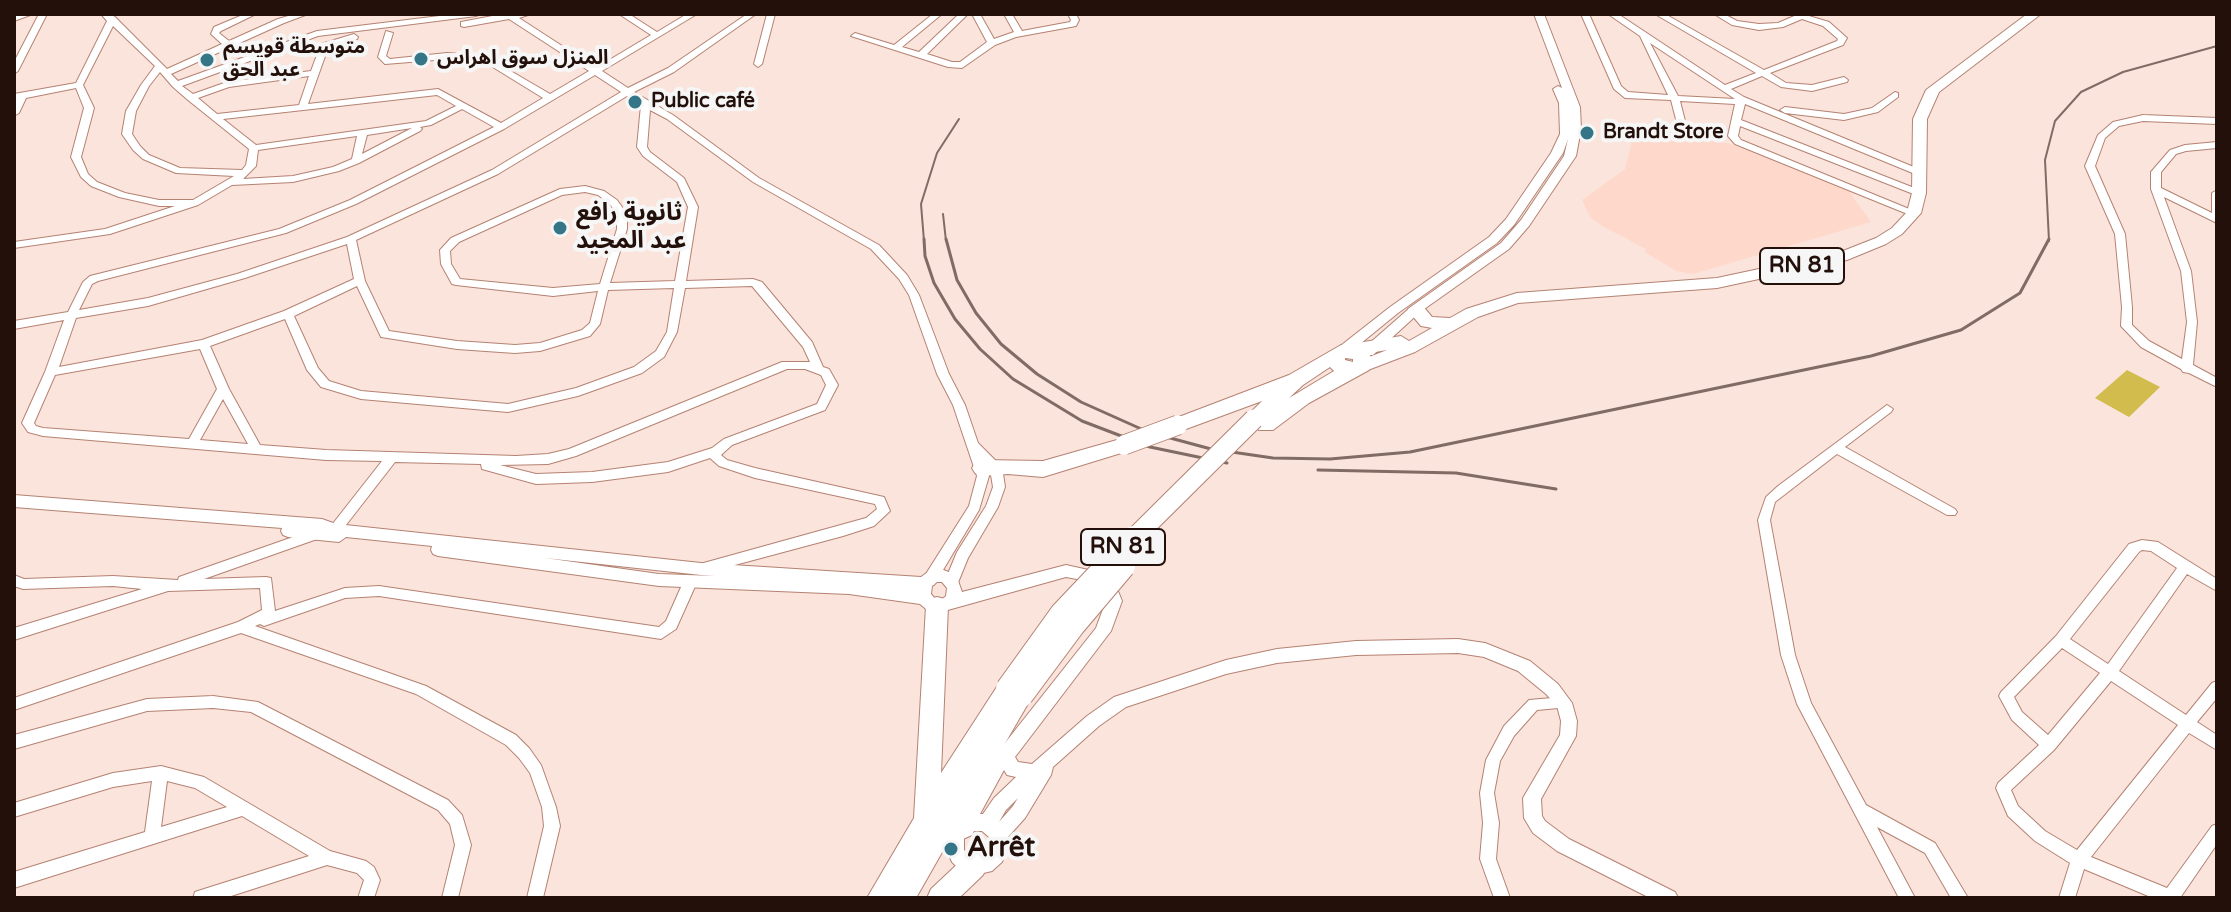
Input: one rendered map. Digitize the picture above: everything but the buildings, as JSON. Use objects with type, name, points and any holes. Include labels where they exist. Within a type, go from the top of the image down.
[{"type":"highway","name":"RN 81","points":[[880,898],[926,821],[1015,692],[1107,584],[1296,380],[1354,356]]},
{"type":"highway","name":"RN 81","points":[[1260,422],[1302,398],[1354,356]]},
{"type":"highway","points":[[989,467],[1052,468],[1124,445],[1296,380]]},
{"type":"highway","points":[[926,821],[932,594]]},
{"type":"highway","name":"RN 81","points":[[901,898],[1015,692]]},
{"type":"highway","points":[[958,799],[980,827]]},
{"type":"highway","points":[[940,898],[974,866]]},
{"type":"main road","points":[[1914,213],[1919,193],[1920,119],[1933,90],[2035,14]]},
{"type":"main road","name":"RN 81","points":[[1354,356],[1431,337],[1487,307],[1531,296],[1717,283],[1847,255],[1897,231],[1914,213]]},
{"type":"main road","points":[[1416,309],[1427,322],[1452,324]]},
{"type":"street","points":[[14,19],[29,14]]},
{"type":"street","points":[[14,71],[43,14]]},
{"type":"street","points":[[228,45],[215,34],[217,29],[252,14]]},
{"type":"street","points":[[245,173],[179,171],[146,157],[127,134],[131,111],[145,85],[163,69],[304,14]]},
{"type":"street","points":[[176,85],[317,34],[476,14]]},
{"type":"street","points":[[303,106],[324,46],[344,38],[527,14]]},
{"type":"street","points":[[623,14],[656,35]]},
{"type":"street","points":[[475,462],[536,479],[668,467],[716,451],[728,442],[821,407],[832,379],[818,368],[795,364],[775,368],[572,453],[548,459],[475,462],[256,448],[32,429],[28,423],[71,316],[88,282],[99,275],[304,223],[419,171],[501,127],[693,14]]},
{"type":"street","points":[[14,325],[148,302],[241,276],[351,239],[495,172],[627,92],[671,70],[752,14]]},
{"type":"street","points":[[758,64],[771,14]]},
{"type":"street","points":[[895,48],[938,14]]},
{"type":"street","points":[[921,55],[964,14]]},
{"type":"street","points":[[976,14],[992,43]]},
{"type":"street","points":[[1008,14],[1019,33]]},
{"type":"street","points":[[855,36],[958,66],[992,43],[1019,33],[1072,25],[1076,21],[1072,14]]},
{"type":"street","points":[[1354,356],[1394,310],[1493,240],[1510,222],[1557,153],[1566,122],[1564,103],[1530,14]]},
{"type":"street","points":[[1354,356],[1505,246],[1525,223],[1570,156],[1576,129],[1575,107],[1539,14]]},
{"type":"street","points":[[1585,14],[1621,92],[1631,97],[1740,100],[1918,172]]},
{"type":"street","points":[[1612,14],[1740,100]]},
{"type":"street","points":[[1659,14],[1761,74],[1797,87],[1812,88],[1844,80]]},
{"type":"street","points":[[1718,14],[1735,23],[1759,27],[1780,25],[1803,15],[1826,24],[1843,38],[1840,43],[1725,88]]},
{"type":"street","points":[[14,501],[322,525],[335,530],[955,597],[954,583],[969,542],[997,498],[999,483],[975,447],[943,374],[914,295],[894,265],[850,231],[756,180],[670,117],[509,16]]},
{"type":"street","points":[[195,203],[159,203],[122,195],[94,184],[84,175],[76,157],[89,108],[79,85],[108,17],[176,85],[254,148],[428,123]]},
{"type":"street","points":[[389,33],[382,57],[388,62],[447,56],[485,59],[551,99]]},
{"type":"street","points":[[1641,33],[1675,99],[1682,129]]},
{"type":"street","points":[[191,98],[227,85],[314,73]]},
{"type":"street","points":[[14,113],[18,96],[79,85]]},
{"type":"street","points":[[214,117],[438,92],[501,127]]},
{"type":"street","points":[[1758,106],[1844,117],[1875,110],[1895,95]]},
{"type":"street","points":[[1740,100],[1733,136],[1738,142],[1914,213]]},
{"type":"street","points":[[288,314],[313,370],[325,384],[336,390],[361,395],[508,408],[578,392],[638,370],[660,354],[672,332],[693,207],[681,180],[646,154],[642,147],[646,104]]},
{"type":"street","points":[[233,182],[293,179],[336,169],[462,106]]},
{"type":"street","points":[[2217,121],[2143,118],[2116,124],[2101,137],[2090,166],[2120,234],[2126,326],[2145,344],[2217,383]]},
{"type":"street","points":[[1736,121],[1919,193]]},
{"type":"street","points":[[356,161],[362,134]]},
{"type":"street","points":[[2187,369],[2192,322],[2186,271],[2156,189],[2156,172],[2173,152],[2217,145]]},
{"type":"street","points":[[14,245],[106,232],[195,203],[245,173],[251,166],[254,148]]},
{"type":"street","points":[[351,239],[360,281],[385,334],[418,341],[515,349],[540,347],[586,333],[595,324],[604,287],[622,229],[622,214],[614,202],[601,193],[585,189],[560,192],[511,212],[455,240],[445,250],[446,264],[456,282],[462,284],[553,292],[604,287],[744,281],[758,284],[808,345],[818,368]]},
{"type":"street","points":[[2156,189],[2217,218],[2217,193]]},
{"type":"street","points":[[51,372],[204,344],[288,314],[360,281]]},
{"type":"street","points":[[204,344],[223,389],[256,448]]},
{"type":"street","points":[[193,443],[223,389]]},
{"type":"street","points":[[1887,409],[1770,500],[1764,520],[1788,655],[1804,704],[1907,898]]},
{"type":"street","points":[[1836,448],[1951,512]]},
{"type":"street","points":[[701,569],[843,531],[870,522],[884,511],[880,500],[717,461],[716,451]]},
{"type":"street","points":[[335,530],[392,457]]},
{"type":"street","points":[[932,594],[978,501],[989,467]]},
{"type":"street","points":[[14,510],[359,538],[690,582],[932,594],[1007,585],[1056,572],[1080,572],[1102,580],[1111,590],[1114,601],[1103,631],[992,773],[975,802],[980,827],[1000,842],[995,856],[974,866],[967,864],[956,854],[954,840],[980,827],[1019,812],[1051,758]]},
{"type":"street","points":[[14,634],[171,586],[313,535]]},
{"type":"street","points":[[2049,745],[2017,716],[2006,701],[2006,696],[2061,640],[2137,546],[2153,546],[2217,586]]},
{"type":"street","points":[[2186,566],[2109,673],[2049,745],[2003,788],[2013,811],[2040,836],[2079,860],[2171,898],[2217,831]]},
{"type":"street","points":[[932,594],[939,577],[954,583],[1007,585]]},
{"type":"street","points":[[14,580],[23,584],[113,581],[171,586],[266,582],[269,613],[241,627]]},
{"type":"street","points":[[14,704],[345,593],[367,590],[661,633],[671,625],[690,582]]},
{"type":"street","points":[[241,627],[421,690],[511,740],[536,770],[552,826],[535,898]]},
{"type":"street","points":[[2061,640],[2217,743]]},
{"type":"street","points":[[980,827],[1035,772],[1120,702],[1226,667],[1300,653],[1434,646],[1485,650],[1524,666],[1564,703],[1569,721],[1568,736],[1536,788],[1531,808],[1533,818],[1563,845],[1669,898]]},
{"type":"street","points":[[2067,898],[2079,860],[2217,687]]},
{"type":"street","points":[[14,742],[147,705],[198,702],[253,706],[443,805],[457,820],[463,845],[450,898]]},
{"type":"street","points":[[1502,898],[1488,859],[1491,823],[1487,793],[1493,760],[1509,731],[1534,704],[1564,703]]},
{"type":"street","points":[[1005,756],[1013,769],[1035,772]]},
{"type":"street","points":[[152,837],[161,773]]},
{"type":"street","points":[[14,810],[113,780],[161,773],[199,782],[327,858],[353,863],[369,872],[372,880],[366,898]]},
{"type":"street","points":[[14,880],[245,808]]},
{"type":"street","points":[[1863,811],[1930,848],[1960,898]]},
{"type":"street","points":[[201,898],[327,858]]},
{"type":"shaded area","points":[[1634,134],[1727,143],[1845,186],[1871,222],[1693,274],[1676,271],[1645,252],[1646,249],[1590,217],[1582,200],[1625,169]]},
{"type":"shaded area","points":[[2127,370],[2160,387],[2129,417],[2095,398]]},
{"type":"railway","points":[[2049,239],[2045,160],[2055,121],[2081,92],[2123,72],[2217,46]]},
{"type":"railway","points":[[924,241],[921,204],[937,153],[959,119]]},
{"type":"railway","points":[[943,214],[946,241]]},
{"type":"railway","points":[[924,239],[925,256],[934,283],[955,319],[980,349],[1013,379],[1082,421],[1150,447],[1227,463]]},
{"type":"railway","points":[[946,239],[957,280],[976,313],[1001,344],[1037,374],[1081,402],[1148,432],[1211,449],[1273,458],[1330,459],[1410,452],[1871,356],[1961,330],[2020,293],[2049,239]]},
{"type":"railway","points":[[1318,470],[1456,473],[1556,489]]},
{"type":"place","name":"المنزل سوق اهراس","points":[[421,59]]},
{"type":"place","name":"متوسطة قويسم عبد الحق","points":[[207,60]]},
{"type":"place","name":"Public café","points":[[635,102]]},
{"type":"place","name":"Brandt Store","points":[[1587,133]]},
{"type":"place","name":"ثانوية رافع عبد المجيد","points":[[560,228]]},
{"type":"place","name":"Arrêt","points":[[951,849]]}]
